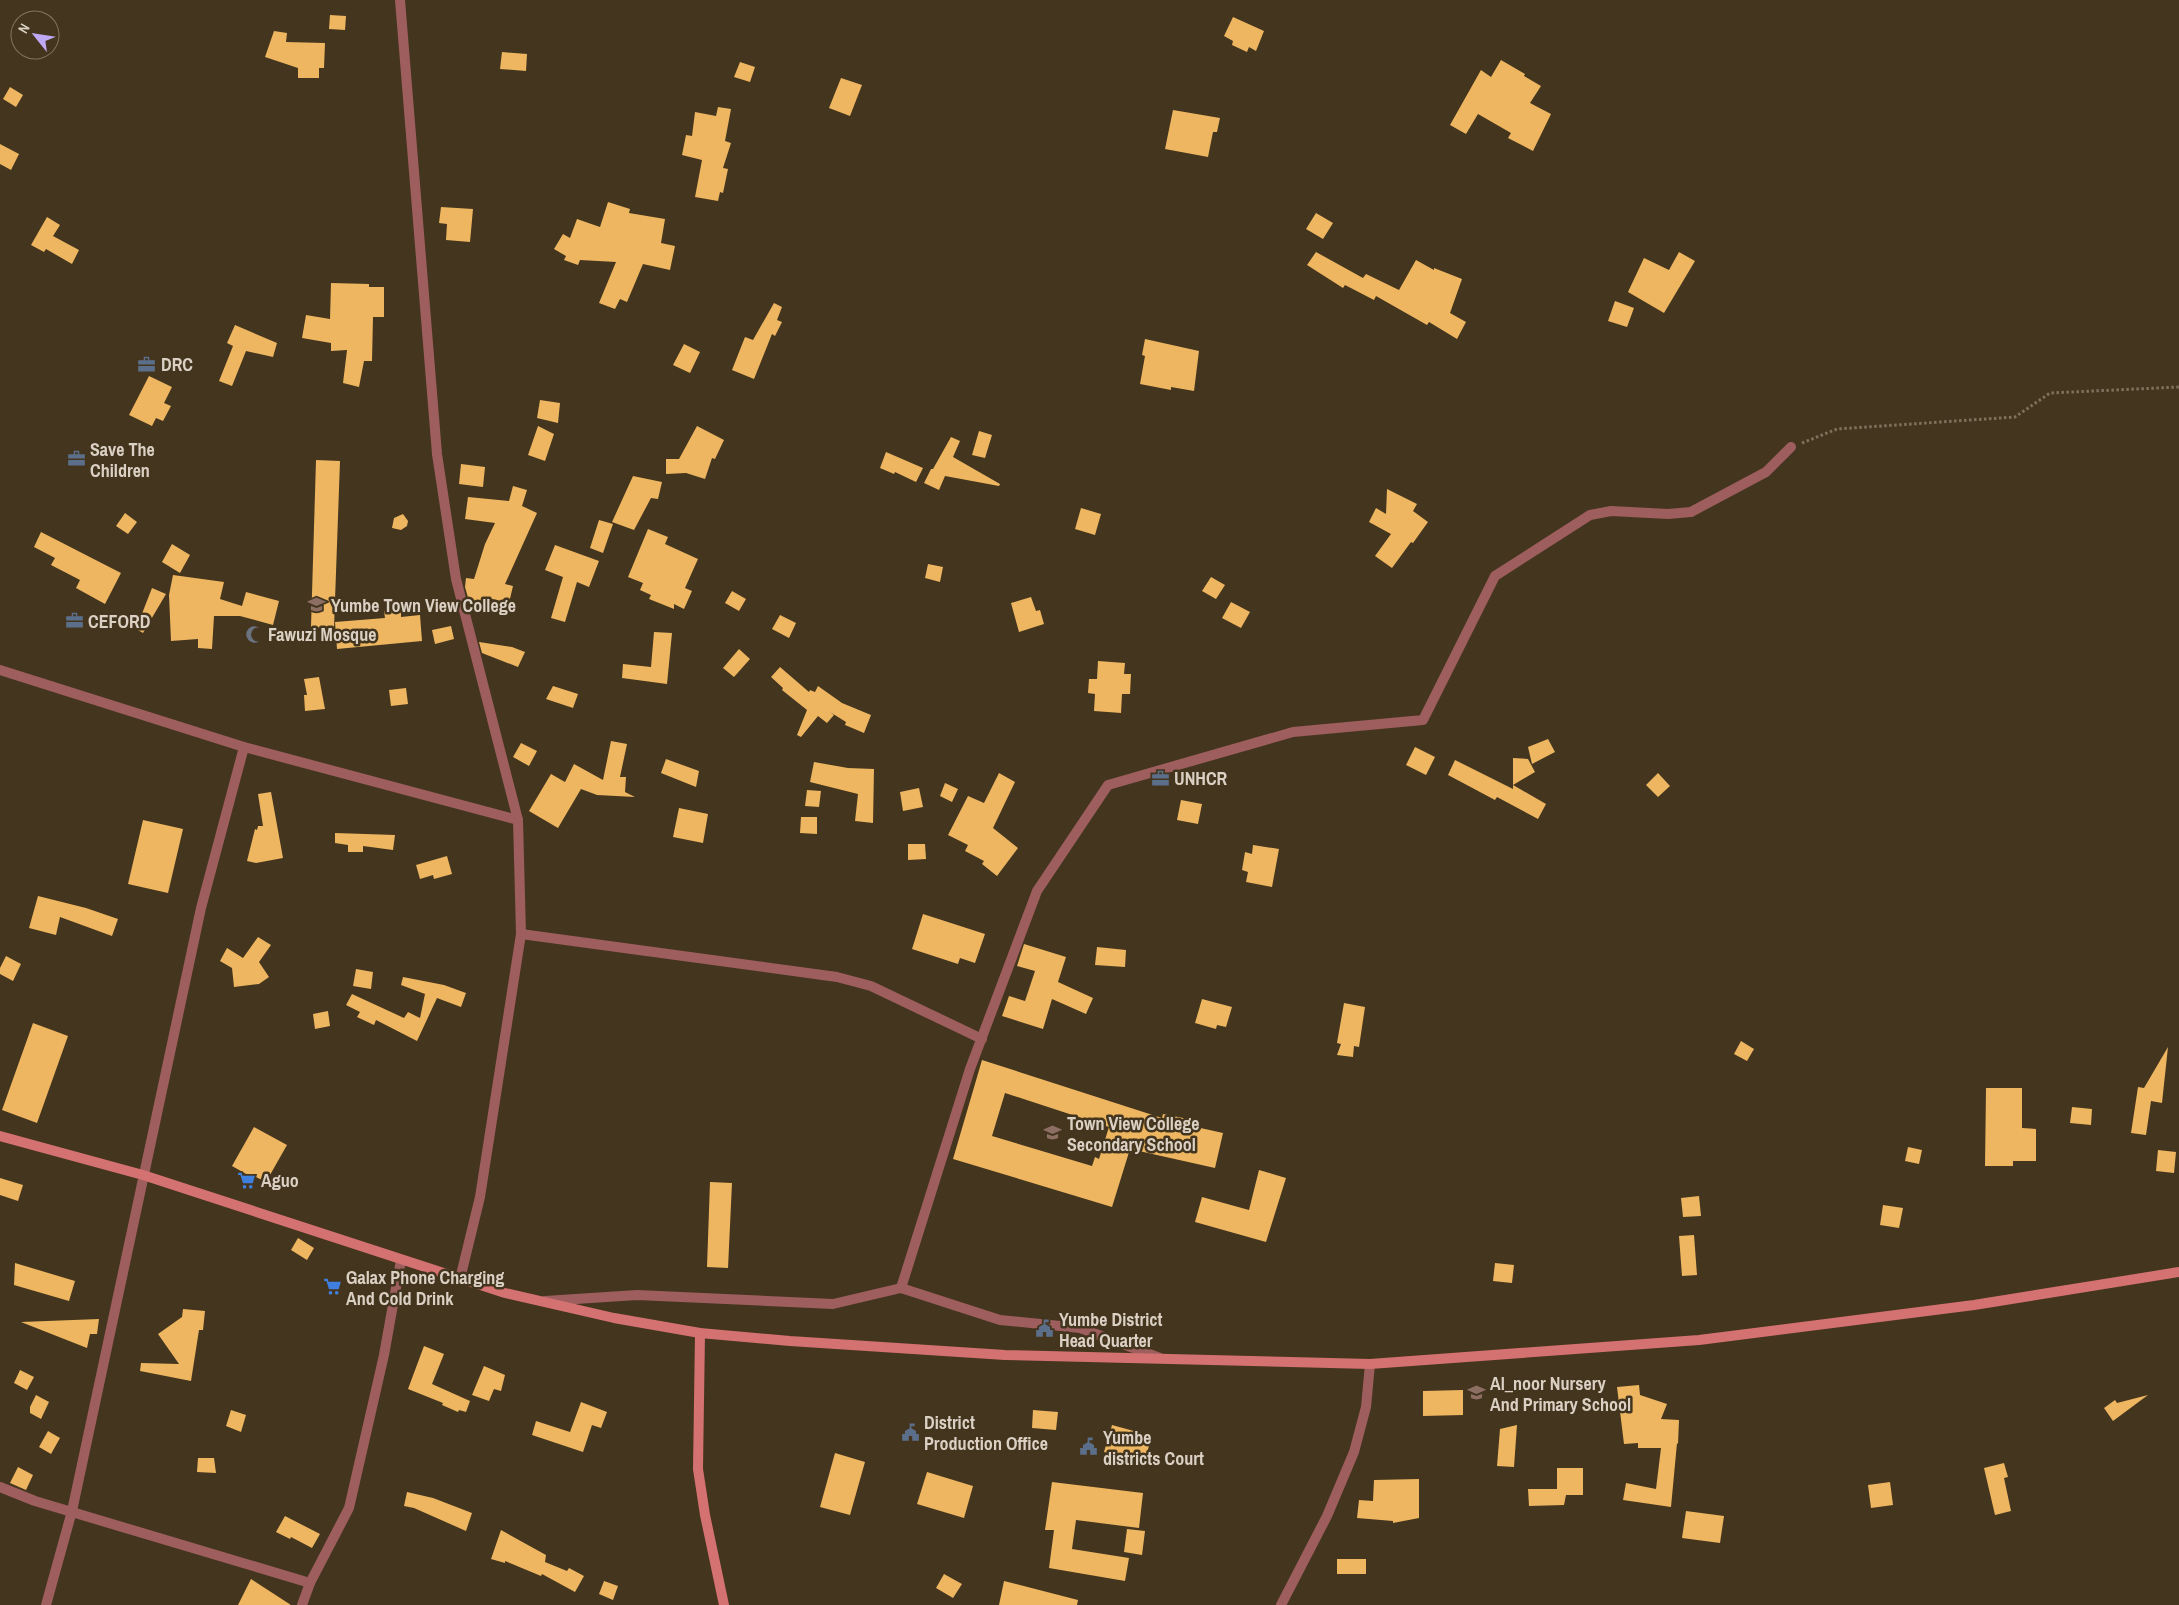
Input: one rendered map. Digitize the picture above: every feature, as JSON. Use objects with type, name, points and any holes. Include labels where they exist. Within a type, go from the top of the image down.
[{"type":"main road","points":[[0,1136],[143,1175],[460,1279],[614,1318],[700,1333],[790,1341],[995,1354],[1370,1364],[1699,1340],[1974,1305],[2179,1272]]},
{"type":"main road","points":[[700,1333],[698,1469],[705,1515],[724,1605]]},
{"type":"street","points":[[400,0],[437,454],[456,579],[518,820],[521,934],[480,1197],[460,1279]]},
{"type":"street","points":[[901,1288],[968,1078],[1037,891],[1108,785],[1293,732],[1422,720],[1495,576],[1590,515],[1611,511],[1668,514],[1691,512],[1766,472],[1791,447]]},
{"type":"street","points":[[0,670],[244,747],[518,820]]},
{"type":"street","points":[[46,1605],[72,1511],[201,908],[244,747]]},
{"type":"street","points":[[521,934],[837,977],[871,986],[982,1039]]},
{"type":"street","points":[[302,1605],[310,1583],[349,1508],[384,1355],[401,1260]]},
{"type":"street","points":[[541,1301],[636,1295],[833,1304],[901,1288],[1000,1320],[1080,1328],[1160,1358]]},
{"type":"street","points":[[1282,1605],[1327,1516],[1354,1452],[1366,1406],[1370,1364]]},
{"type":"street","points":[[0,1487],[36,1501],[310,1583]]},
{"type":"path","points":[[1791,447],[1837,430],[2014,417],[2050,393],[2179,387]]},
{"type":"building","points":[[330,15],[346,16],[345,30],[329,29]]},
{"type":"building","points":[[1233,17],[1264,31],[1256,51],[1249,47],[1247,52],[1232,45],[1233,41],[1224,36]]},
{"type":"building","points":[[274,31],[287,33],[286,42],[325,43],[324,68],[319,68],[319,78],[298,78],[298,68],[265,57]]},
{"type":"building","points":[[502,52],[527,54],[526,71],[500,69]]},
{"type":"building","points":[[1501,60],[1541,86],[1530,103],[1551,114],[1533,151],[1508,138],[1511,133],[1478,114],[1466,134],[1450,125],[1481,70],[1491,77]]},
{"type":"building","points":[[740,62],[755,67],[750,82],[734,77]]},
{"type":"building","points":[[841,78],[862,85],[850,116],[829,108]]},
{"type":"building","points":[[10,87],[23,95],[16,107],[3,99]]},
{"type":"building","points":[[718,107],[731,109],[725,141],[731,143],[723,168],[728,169],[723,193],[720,192],[718,201],[695,197],[702,160],[682,155],[686,135],[692,136],[695,112],[716,116]]},
{"type":"building","points":[[1173,110],[1220,118],[1217,132],[1213,132],[1208,157],[1165,149]]},
{"type":"building","points":[[0,144],[19,154],[11,170],[0,164]]},
{"type":"building","points":[[608,202],[630,209],[629,213],[665,219],[661,243],[675,246],[670,270],[643,264],[627,302],[620,299],[615,309],[599,303],[616,262],[580,260],[578,265],[564,260],[566,256],[554,249],[563,234],[570,238],[577,219],[600,227]]},
{"type":"building","points":[[441,207],[473,209],[470,242],[446,240],[447,224],[439,223]]},
{"type":"building","points":[[1316,213],[1333,223],[1323,239],[1306,229]]},
{"type":"building","points":[[47,217],[60,225],[53,236],[79,250],[72,264],[46,249],[44,252],[31,245]]},
{"type":"building","points":[[1316,252],[1363,278],[1366,274],[1399,290],[1416,260],[1434,270],[1434,268],[1462,279],[1450,313],[1466,322],[1457,339],[1429,322],[1427,325],[1376,296],[1374,300],[1345,285],[1343,288],[1307,265]]},
{"type":"building","points":[[1679,252],[1695,261],[1664,313],[1628,292],[1644,258],[1669,270]]},
{"type":"building","points":[[331,283],[369,284],[369,287],[384,287],[384,317],[373,317],[372,361],[364,361],[359,387],[343,383],[347,350],[331,351],[331,343],[302,338],[306,315],[330,319]]},
{"type":"building","points":[[1615,301],[1634,308],[1627,327],[1608,321]]},
{"type":"building","points":[[774,303],[782,307],[777,320],[782,322],[775,336],[772,334],[754,379],[732,370],[745,337],[753,340]]},
{"type":"building","points":[[235,325],[277,343],[273,357],[246,351],[232,386],[219,381],[233,346],[227,343]]},
{"type":"building","points":[[1145,339],[1199,351],[1194,391],[1171,387],[1171,390],[1140,384],[1145,356],[1142,355]]},
{"type":"building","points":[[684,344],[700,352],[690,373],[673,365]]},
{"type":"building","points":[[149,376],[172,387],[164,403],[171,406],[163,421],[156,418],[152,426],[129,415]]},
{"type":"building","points":[[540,400],[560,403],[558,423],[537,418]]},
{"type":"building","points":[[538,426],[554,434],[545,461],[528,455]]},
{"type":"building","points":[[697,426],[724,440],[715,459],[712,458],[705,479],[686,473],[666,474],[666,459],[679,459]]},
{"type":"building","points":[[979,431],[992,435],[985,458],[972,455]]},
{"type":"building","points":[[951,437],[960,441],[953,457],[1000,484],[999,486],[945,476],[939,490],[924,483]]},
{"type":"building","points":[[886,452],[923,468],[916,482],[895,472],[894,474],[880,468]]},
{"type":"building","points":[[316,460],[340,461],[334,628],[311,627]]},
{"type":"building","points":[[461,464],[485,467],[483,487],[459,484]]},
{"type":"building","points":[[633,476],[662,482],[658,499],[651,498],[634,530],[612,522]]},
{"type":"building","points":[[513,486],[527,490],[522,506],[537,513],[505,584],[513,586],[509,603],[484,597],[483,603],[469,601],[465,587],[466,578],[474,579],[485,544],[495,523],[465,519],[468,497],[509,501]]},
{"type":"building","points":[[1387,489],[1417,504],[1413,511],[1428,522],[1392,568],[1375,556],[1391,534],[1369,522],[1376,508],[1386,514]]},
{"type":"building","points":[[1081,508],[1101,514],[1095,535],[1075,529]]},
{"type":"building","points":[[125,513],[137,522],[128,534],[116,526]]},
{"type":"building","points":[[403,514],[408,521],[407,526],[401,530],[392,528],[394,518]]},
{"type":"building","points":[[599,520],[613,524],[603,553],[590,548]]},
{"type":"building","points":[[648,529],[668,537],[665,544],[698,559],[685,588],[692,591],[684,609],[674,604],[674,609],[649,599],[651,595],[640,590],[643,583],[628,577]]},
{"type":"building","points":[[41,532],[121,573],[105,604],[76,588],[80,580],[51,565],[55,558],[34,547]]},
{"type":"building","points":[[172,544],[190,555],[180,573],[162,562]]},
{"type":"building","points":[[555,545],[599,561],[589,587],[577,582],[565,622],[551,618],[563,577],[545,570]]},
{"type":"building","points":[[928,564],[943,567],[940,582],[925,578]]},
{"type":"building","points":[[173,575],[224,582],[220,599],[242,606],[246,592],[279,601],[273,625],[240,616],[214,616],[212,649],[198,648],[198,639],[171,641],[169,595]]},
{"type":"building","points":[[1211,577],[1225,585],[1216,599],[1202,591]]},
{"type":"building","points":[[152,588],[166,594],[143,633],[136,629]]},
{"type":"building","points":[[732,591],[746,599],[739,611],[725,603]]},
{"type":"building","points":[[1031,597],[1036,611],[1040,610],[1044,624],[1019,632],[1011,603]]},
{"type":"building","points":[[1231,602],[1250,612],[1241,628],[1222,618]]},
{"type":"building","points":[[401,610],[401,617],[420,615],[422,641],[337,649],[335,622],[385,618],[384,611]]},
{"type":"building","points":[[780,615],[796,623],[789,638],[772,629]]},
{"type":"building","points":[[451,626],[454,639],[435,644],[432,630]]},
{"type":"building","points":[[654,632],[672,633],[667,684],[622,678],[623,664],[651,667]]},
{"type":"building","points":[[479,642],[512,647],[525,652],[518,667],[482,653]]},
{"type":"building","points":[[739,649],[750,659],[734,677],[723,668]]},
{"type":"building","points":[[1098,661],[1125,663],[1124,674],[1131,674],[1130,694],[1122,694],[1121,713],[1094,711],[1095,694],[1088,693],[1089,679],[1097,679]]},
{"type":"building","points":[[780,667],[809,692],[810,690],[815,692],[818,686],[842,703],[871,715],[864,733],[845,725],[846,722],[830,712],[834,715],[827,723],[818,716],[801,737],[797,735],[807,710],[782,690],[783,688],[771,677]]},
{"type":"building","points":[[319,677],[325,709],[305,711],[304,695],[307,695],[304,679]]},
{"type":"building","points":[[553,686],[578,694],[573,708],[546,699]]},
{"type":"building","points":[[406,688],[408,704],[391,706],[389,690]]},
{"type":"building","points":[[1548,739],[1555,752],[1532,764],[1528,747]]},
{"type":"building","points":[[611,741],[627,744],[620,777],[626,777],[625,792],[635,797],[597,795],[581,789],[558,828],[529,811],[551,774],[565,782],[574,764],[603,780]]},
{"type":"building","points":[[521,743],[537,751],[529,766],[513,757]]},
{"type":"building","points":[[1415,747],[1435,757],[1426,775],[1406,765]]},
{"type":"building","points":[[1513,758],[1528,759],[1535,772],[1513,785]]},
{"type":"building","points":[[666,759],[699,771],[696,787],[661,773]]},
{"type":"building","points":[[1455,760],[1513,789],[1513,785],[1546,804],[1538,819],[1497,797],[1495,800],[1448,775]]},
{"type":"building","points":[[814,762],[848,768],[874,769],[873,823],[855,821],[858,794],[810,782]]},
{"type":"building","points":[[999,773],[1015,782],[993,828],[1018,848],[997,876],[982,864],[984,861],[965,851],[968,845],[948,835],[968,796],[984,803]]},
{"type":"building","points":[[1658,773],[1670,786],[1658,797],[1646,785]]},
{"type":"building","points":[[945,783],[958,789],[952,802],[940,796]]},
{"type":"building","points":[[919,788],[923,807],[903,811],[900,792]]},
{"type":"building","points":[[807,790],[821,791],[819,807],[805,806]]},
{"type":"building","points":[[271,792],[283,858],[256,863],[247,861],[255,829],[257,830],[258,826],[263,826],[258,794]]},
{"type":"building","points":[[1181,800],[1202,804],[1198,824],[1177,820]]},
{"type":"building","points":[[679,808],[708,814],[703,843],[673,837]]},
{"type":"building","points":[[801,817],[817,817],[817,834],[800,833]]},
{"type":"building","points":[[143,820],[183,829],[168,893],[128,884]]},
{"type":"building","points":[[335,833],[395,835],[393,850],[363,846],[363,852],[348,852],[348,845],[335,843]]},
{"type":"building","points":[[908,844],[925,844],[926,859],[908,860]]},
{"type":"building","points":[[1253,845],[1279,849],[1272,887],[1246,882],[1248,872],[1242,870],[1245,852],[1252,854]]},
{"type":"building","points":[[447,856],[452,874],[434,879],[433,875],[420,879],[416,865]]},
{"type":"building","points":[[38,896],[86,908],[118,919],[112,936],[60,917],[56,935],[29,928]]},
{"type":"building","points":[[923,914],[985,934],[975,963],[960,958],[958,964],[912,949]]},
{"type":"building","points":[[258,937],[271,945],[259,962],[269,977],[259,984],[234,987],[232,968],[220,961],[227,948],[243,958]]},
{"type":"building","points":[[1024,944],[1066,957],[1058,982],[1093,998],[1086,1014],[1052,999],[1043,1029],[1002,1016],[1009,996],[1025,1001],[1035,971],[1017,966]]},
{"type":"building","points":[[1097,947],[1126,950],[1125,967],[1095,965]]},
{"type":"building","points":[[6,956],[21,964],[13,981],[0,974],[0,968]]},
{"type":"building","points":[[356,969],[373,972],[371,989],[353,986]]},
{"type":"building","points":[[403,977],[444,985],[466,993],[461,1007],[437,998],[417,1041],[376,1020],[374,1025],[357,1017],[360,1012],[346,1005],[352,994],[404,1018],[408,1012],[420,1018],[425,994],[401,985]]},
{"type":"building","points":[[1202,999],[1232,1007],[1226,1027],[1217,1025],[1216,1029],[1195,1023]]},
{"type":"building","points":[[1344,1003],[1365,1007],[1359,1047],[1354,1046],[1353,1057],[1337,1055],[1341,1044],[1337,1043]]},
{"type":"building","points":[[328,1011],[330,1026],[315,1029],[313,1014]]},
{"type":"building","points":[[33,1023],[68,1036],[37,1123],[2,1110]]},
{"type":"building","points":[[1741,1041],[1754,1049],[1747,1061],[1734,1054]]},
{"type":"building","points":[[2168,1047],[2162,1103],[2151,1101],[2146,1135],[2131,1133],[2138,1087],[2144,1088]]},
{"type":"building","points":[[982,1060],[1162,1118],[1163,1114],[1198,1121],[1196,1127],[1223,1133],[1215,1168],[1130,1149],[1112,1207],[953,1159]],"holes":[[[1005,1093],[1109,1127],[1099,1159],[1095,1157],[1092,1166],[992,1136]]]},
{"type":"building","points":[[1986,1088],[2022,1088],[2022,1128],[2036,1129],[2036,1161],[2013,1161],[2013,1166],[1985,1166]]},
{"type":"building","points":[[2072,1107],[2092,1109],[2091,1125],[2070,1123]]},
{"type":"building","points":[[254,1127],[287,1145],[266,1182],[256,1177],[255,1179],[232,1166]]},
{"type":"building","points":[[1908,1147],[1922,1150],[1919,1164],[1905,1161]]},
{"type":"building","points":[[2158,1150],[2176,1152],[2174,1173],[2156,1171]]},
{"type":"building","points":[[1259,1170],[1286,1178],[1266,1242],[1195,1222],[1202,1197],[1249,1210]]},
{"type":"building","points":[[0,1178],[23,1185],[18,1201],[0,1195]]},
{"type":"building","points":[[710,1182],[732,1183],[728,1268],[707,1267]]},
{"type":"building","points":[[1699,1196],[1701,1216],[1683,1217],[1681,1198]]},
{"type":"building","points":[[1883,1205],[1903,1208],[1899,1228],[1880,1225]]},
{"type":"building","points":[[1694,1235],[1697,1275],[1682,1276],[1679,1236]]},
{"type":"building","points":[[298,1238],[314,1248],[307,1260],[291,1250]]},
{"type":"building","points":[[15,1263],[75,1281],[69,1301],[14,1285]]},
{"type":"building","points":[[1495,1263],[1514,1265],[1512,1283],[1493,1281]]},
{"type":"building","points":[[183,1309],[205,1311],[203,1330],[199,1330],[191,1381],[140,1371],[141,1363],[179,1364],[158,1334],[182,1317]]},
{"type":"building","points":[[99,1319],[97,1334],[90,1334],[87,1348],[21,1322]]},
{"type":"building","points":[[424,1346],[444,1354],[432,1384],[470,1401],[466,1412],[459,1410],[458,1412],[442,1405],[443,1403],[408,1389]]},
{"type":"building","points":[[484,1366],[505,1375],[501,1391],[494,1389],[489,1401],[472,1395]]},
{"type":"building","points":[[20,1370],[34,1377],[27,1390],[14,1383]]},
{"type":"building","points":[[1639,1385],[1640,1395],[1667,1404],[1661,1419],[1679,1420],[1671,1507],[1623,1500],[1626,1483],[1656,1489],[1661,1448],[1638,1448],[1638,1443],[1624,1444],[1617,1387]]},
{"type":"building","points":[[1463,1390],[1463,1415],[1423,1416],[1423,1391]]},
{"type":"building","points":[[36,1395],[49,1402],[41,1419],[30,1413],[30,1407]]},
{"type":"building","points":[[2148,1395],[2113,1421],[2104,1408],[2115,1400],[2117,1403]]},
{"type":"building","points":[[581,1402],[607,1412],[601,1428],[592,1425],[583,1452],[532,1435],[536,1421],[570,1432]]},
{"type":"building","points":[[231,1410],[246,1415],[241,1432],[226,1426]]},
{"type":"building","points":[[1033,1410],[1058,1412],[1056,1430],[1032,1428]]},
{"type":"building","points":[[1112,1425],[1152,1436],[1144,1463],[1104,1452]]},
{"type":"building","points":[[1517,1425],[1514,1467],[1497,1466],[1500,1429]]},
{"type":"building","points":[[48,1431],[60,1438],[51,1454],[39,1447]]},
{"type":"building","points":[[835,1453],[865,1462],[850,1515],[820,1507]]},
{"type":"building","points":[[198,1458],[214,1458],[216,1473],[197,1472]]},
{"type":"building","points":[[2004,1463],[2008,1477],[2004,1478],[2011,1511],[1995,1515],[1984,1468]]},
{"type":"building","points":[[18,1467],[33,1475],[26,1490],[10,1483]]},
{"type":"building","points":[[1557,1468],[1583,1468],[1583,1495],[1566,1495],[1564,1505],[1529,1506],[1528,1489],[1557,1489]]},
{"type":"building","points":[[927,1472],[973,1486],[964,1518],[917,1504]]},
{"type":"building","points":[[1419,1479],[1419,1518],[1393,1523],[1393,1521],[1357,1518],[1359,1500],[1373,1501],[1374,1480]]},
{"type":"building","points":[[1052,1482],[1143,1493],[1139,1528],[1076,1520],[1072,1549],[1129,1558],[1125,1581],[1049,1568],[1054,1530],[1045,1530]]},
{"type":"building","points":[[1890,1482],[1893,1505],[1871,1508],[1868,1485]]},
{"type":"building","points":[[407,1492],[433,1498],[472,1513],[466,1531],[414,1508],[404,1506]]},
{"type":"building","points":[[1686,1511],[1724,1516],[1720,1543],[1682,1538]]},
{"type":"building","points":[[285,1516],[320,1534],[312,1548],[291,1537],[290,1539],[276,1532]]},
{"type":"building","points":[[1127,1529],[1145,1531],[1142,1555],[1124,1552]]},
{"type":"building","points":[[501,1530],[546,1555],[545,1562],[567,1571],[569,1568],[584,1576],[575,1592],[542,1574],[541,1576],[505,1561],[505,1563],[491,1559]]},
{"type":"building","points":[[1337,1559],[1366,1559],[1366,1574],[1337,1574]]},
{"type":"building","points":[[944,1574],[962,1584],[953,1598],[936,1588]]},
{"type":"building","points":[[251,1579],[291,1605],[238,1605]]},
{"type":"building","points":[[604,1581],[618,1586],[613,1600],[599,1594]]},
{"type":"building","points":[[1004,1581],[1078,1600],[1077,1605],[999,1605]]},
{"type":"place","name":"DRC","points":[[147,364]]},
{"type":"place","name":"Save The Children","points":[[76,459]]},
{"type":"place","name":"Yumbe Town View College","points":[[317,605]]},
{"type":"place","name":"CEFORD","points":[[74,621]]},
{"type":"place","name":"Fawuzi Mosque","points":[[254,634]]},
{"type":"place","name":"UNHCR","points":[[1160,778]]},
{"type":"place","name":"Town View College Secondary School","points":[[1053,1133]]},
{"type":"place","name":"Aguo","points":[[247,1180]]},
{"type":"place","name":"Galax Phone Charging And Cold Drink","points":[[332,1287]]},
{"type":"place","name":"Yumbe District Head Quarter","points":[[1045,1329]]},
{"type":"place","name":"Al_noor Nursery And Primary School","points":[[1476,1393]]},
{"type":"place","name":"District Production Office","points":[[910,1432]]},
{"type":"place","name":"Yumbe districts Court","points":[[1089,1447]]}]
